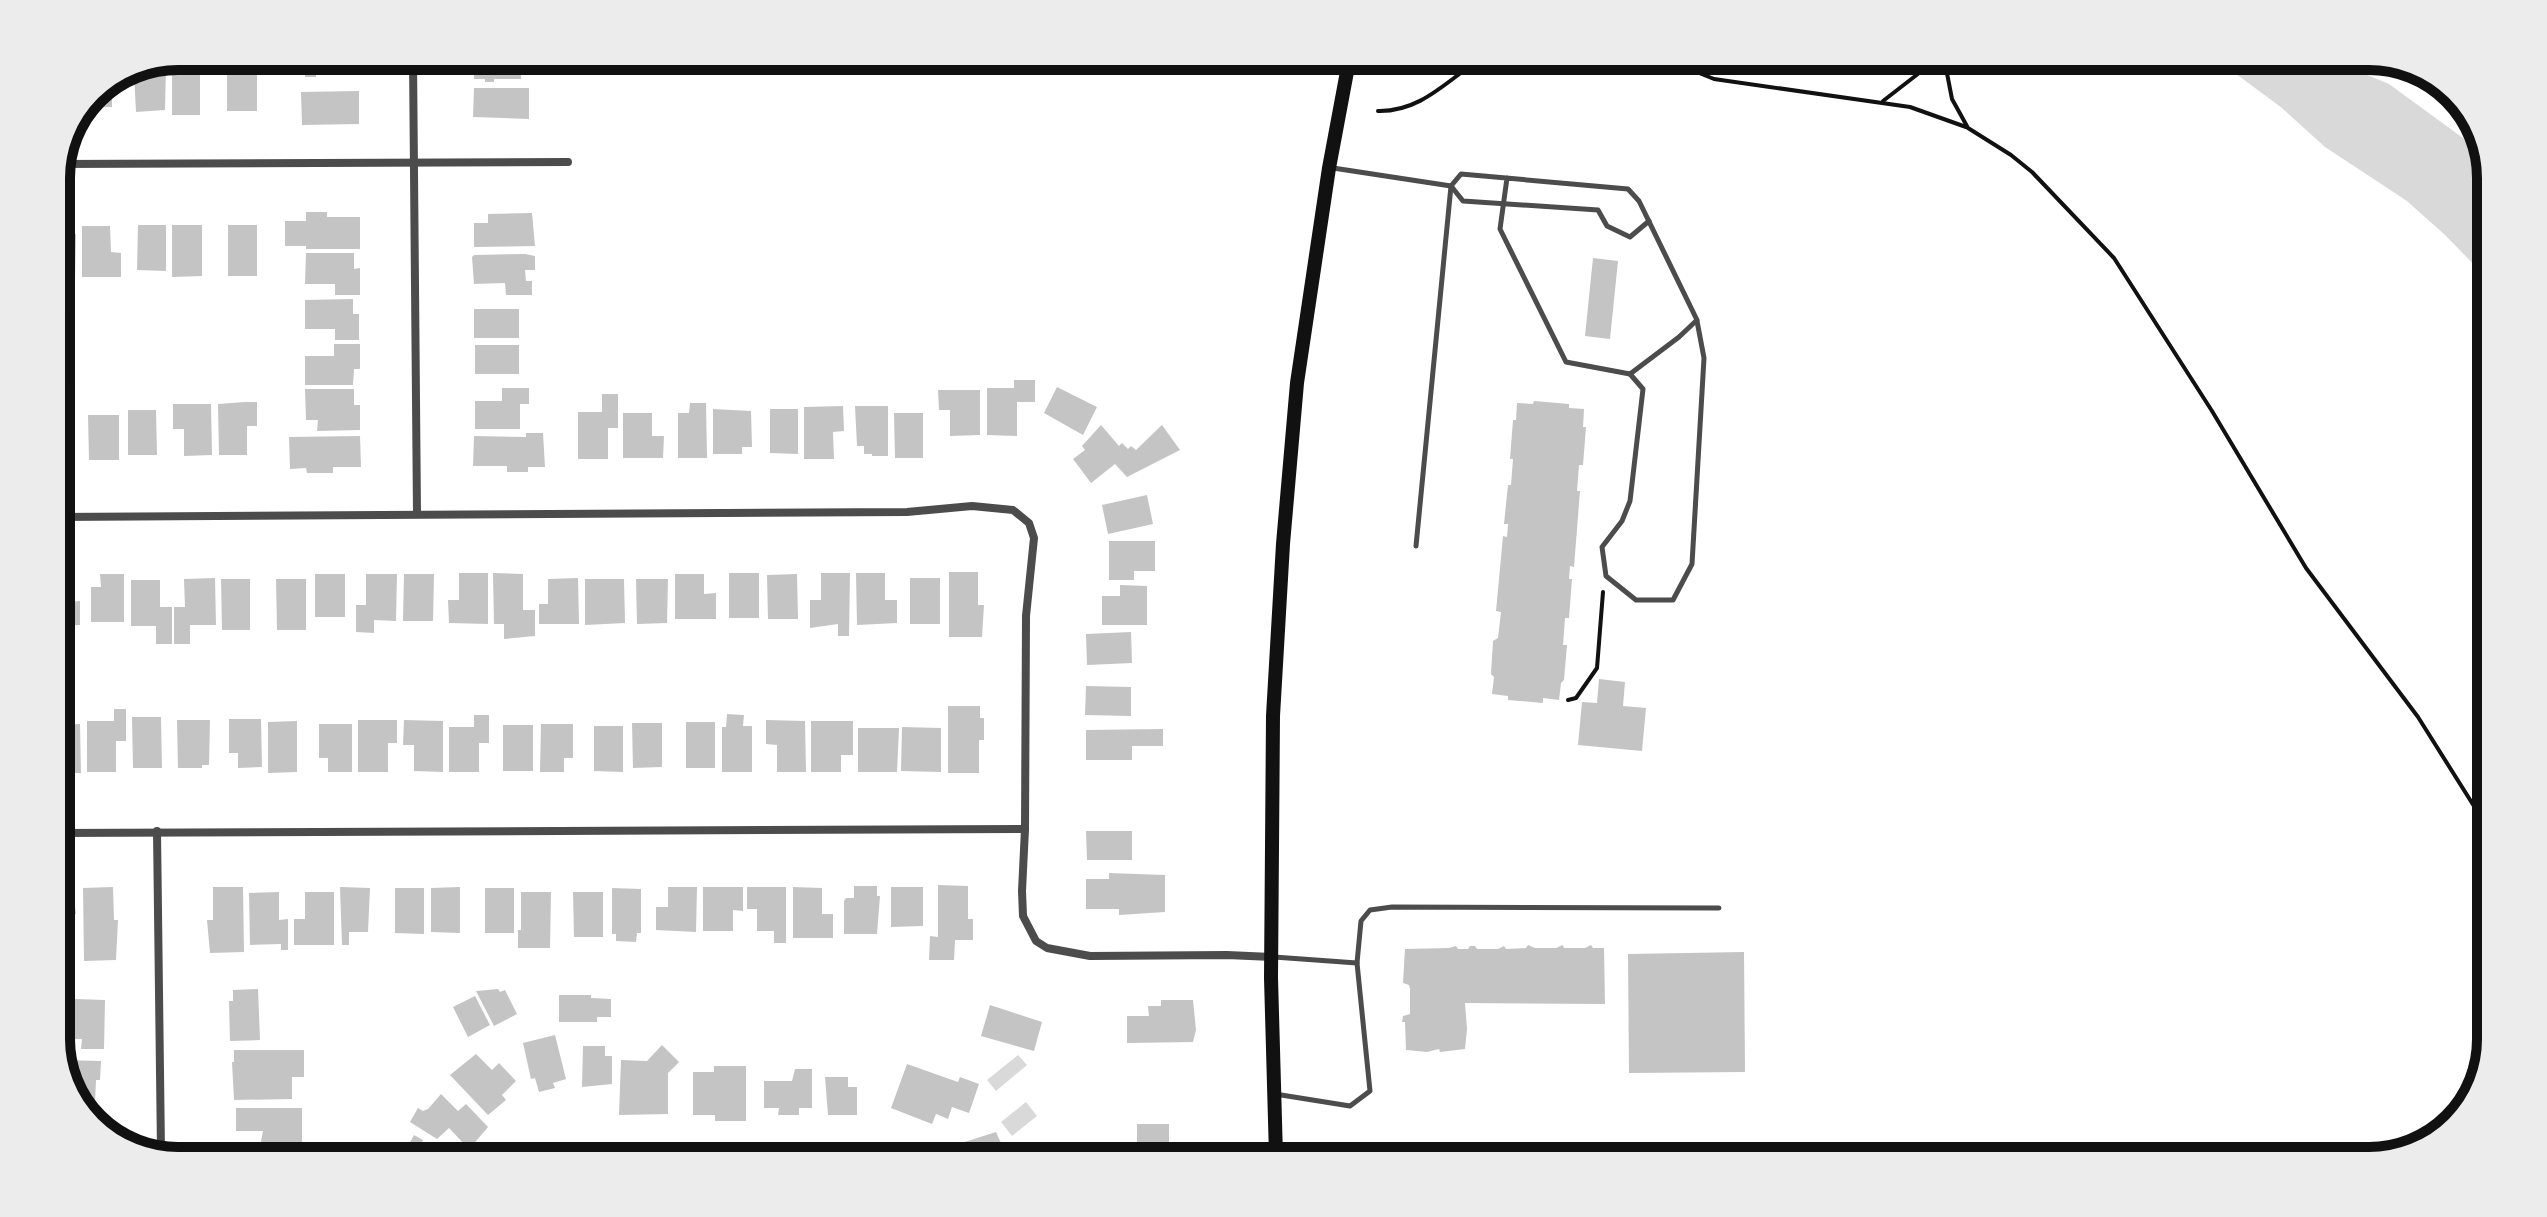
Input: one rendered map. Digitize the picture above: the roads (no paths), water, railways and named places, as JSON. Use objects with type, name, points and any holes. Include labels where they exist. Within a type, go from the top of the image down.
[{"type":"main road","points":[[1276,1147],[1272,957],[1273,716],[1283,544],[1297,383],[1329,168],[1347,70]]},
{"type":"street","points":[[413,70],[417,514]]},
{"type":"street","points":[[71,164],[568,162]]},
{"type":"street","points":[[70,517],[907,512],[972,506],[1013,510],[1029,523],[1034,538],[1026,616],[1022,891],[1023,916],[1036,941],[1047,948],[1090,956],[1272,957]]},
{"type":"street","points":[[70,833],[1025,829]]},
{"type":"street","points":[[157,831],[161,1145]]},
{"type":"lane","points":[[1329,168],[1451,186],[1463,201],[1598,210],[1607,226],[1630,237],[1649,221]]},
{"type":"lane","points":[[1416,546],[1451,186],[1461,174],[1507,178],[1628,189],[1639,201],[1697,320],[1704,358],[1692,564],[1673,600],[1636,600],[1606,576],[1602,547],[1622,521],[1630,501],[1643,389],[1630,374],[1566,362],[1500,229],[1507,178]]},
{"type":"lane","points":[[1630,374],[1697,320]]},
{"type":"lane","points":[[1275,1094],[1350,1106],[1370,1091],[1357,963],[1361,921],[1370,910],[1392,907],[1719,908]]},
{"type":"lane","points":[[1272,957],[1357,963]]}]
